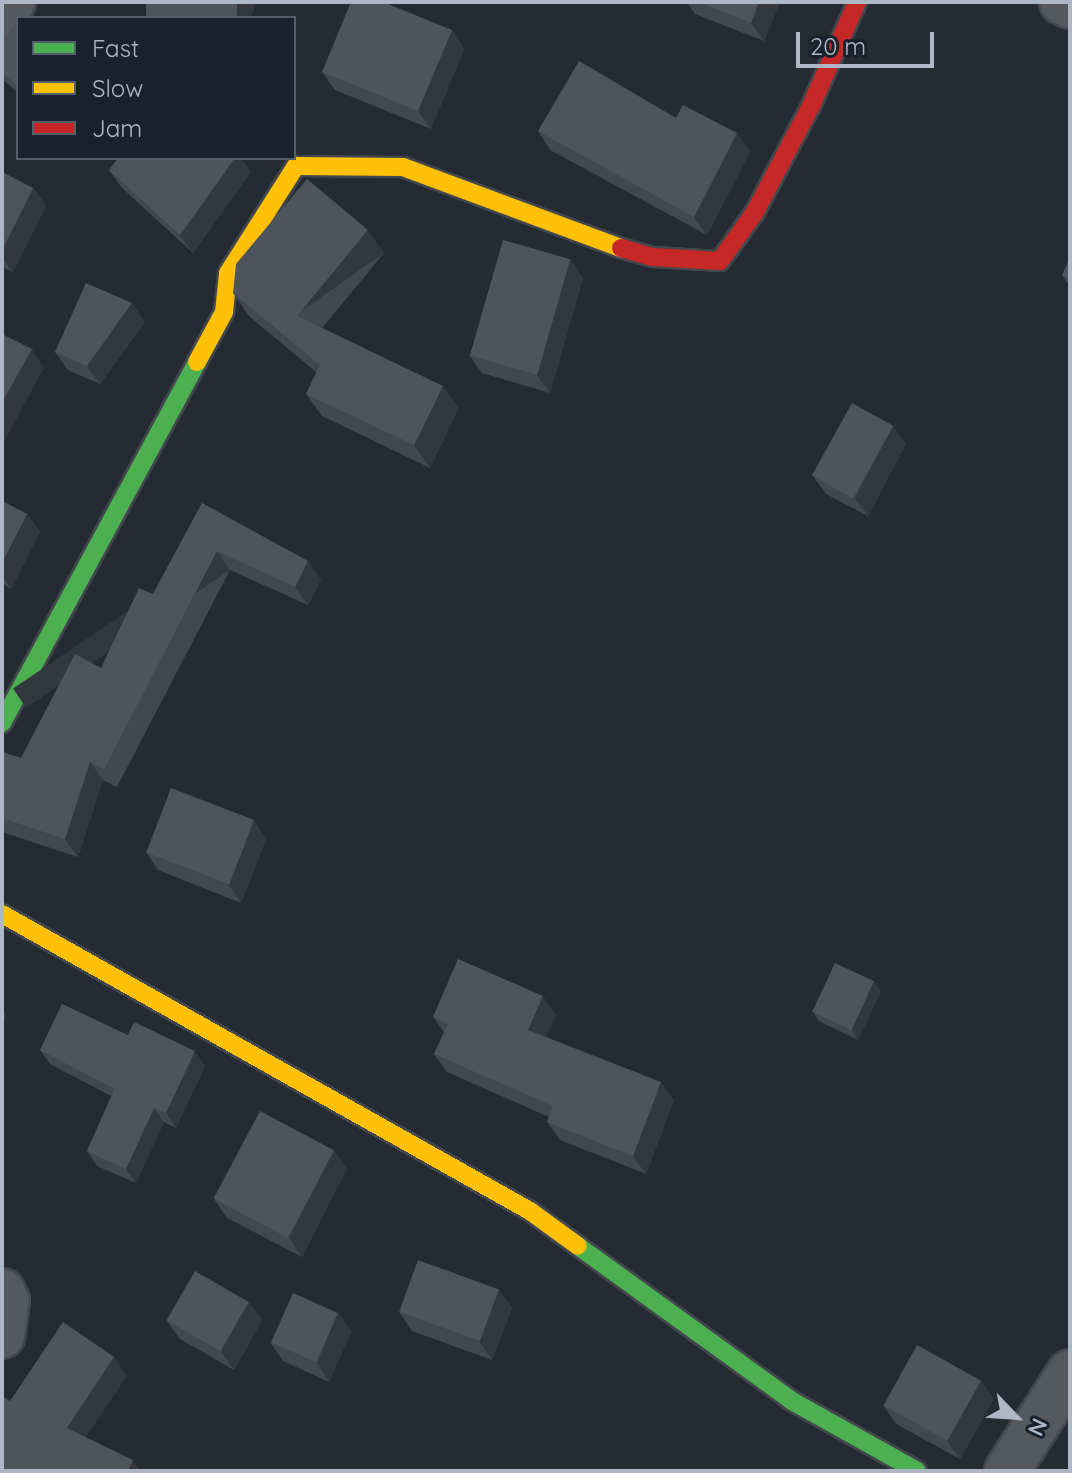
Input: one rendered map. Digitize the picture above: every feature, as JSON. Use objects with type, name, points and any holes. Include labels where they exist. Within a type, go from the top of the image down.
[{"type":"street","points":[[2,17],[13,2]]},
{"type":"street","points":[[2,723],[224,312],[228,273],[296,166],[403,167],[603,243],[653,257],[720,261],[755,212],[811,106],[857,2]]},
{"type":"street","points":[[1062,2],[1070,6]]},
{"type":"street","points":[[2,914],[530,1211],[792,1401],[917,1471]]},
{"type":"street","points":[[2,1291],[7,1301],[2,1336]]},
{"type":"street","points":[[1007,1471],[1070,1372]]},
{"type":"building","points":[[146,2],[237,2],[237,16],[146,16]]},
{"type":"building","points":[[351,2],[383,2],[452,30],[418,111],[322,72]]},
{"type":"building","points":[[699,2],[759,2],[751,23]]},
{"type":"building","points":[[16,25],[16,85],[2,72],[2,41]]},
{"type":"building","points":[[579,61],[676,118],[683,105],[737,133],[694,217],[538,131]]},
{"type":"building","points":[[116,160],[234,160],[180,235],[109,170]]},
{"type":"building","points":[[2,172],[33,188],[2,250]]},
{"type":"building","points":[[307,179],[368,230],[297,316],[443,386],[414,445],[306,394],[320,365],[233,293],[236,264]]},
{"type":"building","points":[[503,240],[570,259],[537,375],[470,355]]},
{"type":"building","points":[[1070,258],[1070,279],[1062,275]]},
{"type":"building","points":[[86,283],[132,303],[87,366],[55,352]]},
{"type":"building","points":[[2,334],[32,349],[2,403]]},
{"type":"building","points":[[852,403],[893,426],[853,498],[812,476]]},
{"type":"building","points":[[2,501],[27,514],[2,563]]},
{"type":"building","points":[[202,503],[308,561],[295,587],[217,551],[104,769],[90,762],[65,839],[2,818],[2,752],[21,758],[75,654],[101,668],[139,588],[153,594]]},
{"type":"building","points":[[171,788],[254,820],[229,884],[146,852]]},
{"type":"building","points":[[458,959],[543,996],[528,1030],[661,1082],[633,1156],[547,1122],[553,1106],[434,1054],[448,1024],[433,1017]]},
{"type":"building","points":[[835,963],[874,981],[851,1030],[812,1012]]},
{"type":"building","points":[[62,1004],[128,1035],[134,1022],[195,1051],[166,1113],[154,1108],[126,1169],[87,1151],[115,1089],[40,1050]]},
{"type":"building","points":[[260,1111],[334,1150],[288,1238],[214,1198]]},
{"type":"building","points":[[418,1260],[499,1289],[480,1341],[399,1312]]},
{"type":"building","points":[[195,1271],[249,1302],[220,1351],[167,1320]]},
{"type":"building","points":[[293,1293],[338,1313],[316,1362],[271,1342]]},
{"type":"building","points":[[63,1322],[114,1357],[67,1428],[133,1460],[128,1471],[9,1471],[2,1468],[2,1396],[10,1401]]},
{"type":"building","points":[[917,1345],[981,1380],[947,1441],[884,1405]]},
{"type":"traffic: fast","points":[[2,723],[197,362]]},
{"type":"traffic: fast","points":[[578,1246],[792,1401],[917,1471]]},
{"type":"traffic: slow","points":[[197,362],[224,312],[228,273],[296,166],[403,167],[621,248]]},
{"type":"traffic: slow","points":[[2,914],[530,1211],[578,1246]]},
{"type":"traffic: jam","points":[[621,248],[653,257],[720,261],[755,212],[811,106],[857,2]]}]
